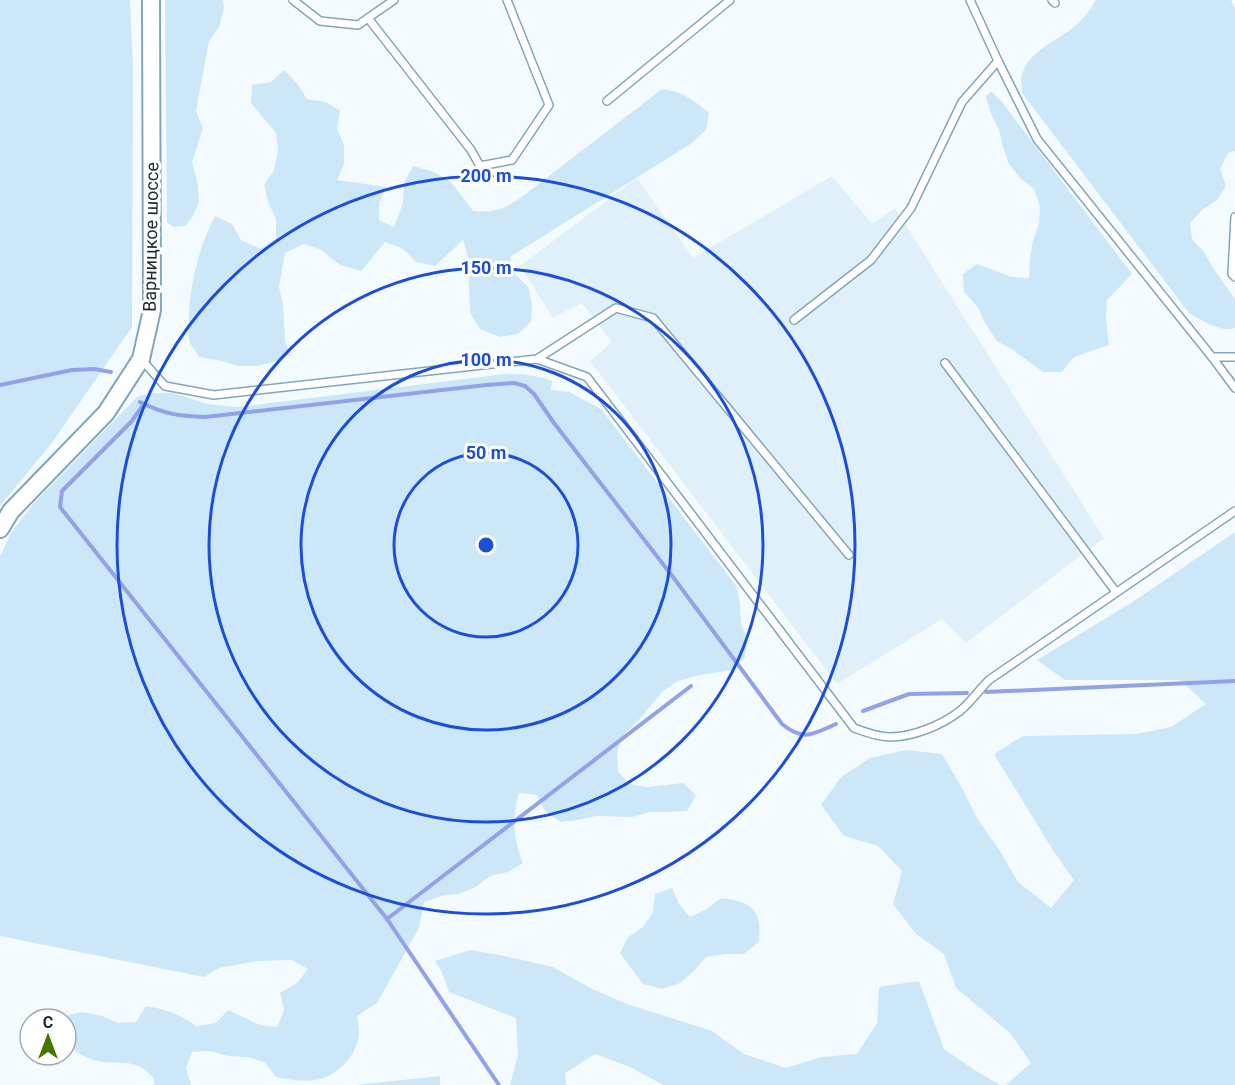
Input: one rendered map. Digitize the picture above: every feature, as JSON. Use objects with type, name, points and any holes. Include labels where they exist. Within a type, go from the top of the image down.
[{"type":"street","name":"Варницкое шоссе","points":[[0,529],[11,510],[106,413],[141,359],[152,310],[151,0]]},
{"type":"lane","points":[[293,0],[320,21],[358,26],[394,0]]},
{"type":"lane","points":[[368,18],[471,150],[480,166],[512,160],[549,105],[507,0]]},
{"type":"lane","points":[[607,101],[730,0]]},
{"type":"lane","points":[[970,0],[1037,139],[1235,388]]},
{"type":"lane","points":[[794,320],[871,260],[911,208],[962,102],[998,61]]},
{"type":"lane","points":[[1235,217],[1232,274],[1235,277]]},
{"type":"lane","points":[[537,359],[616,308],[653,318],[849,555]]},
{"type":"lane","points":[[1212,357],[1235,357]]},
{"type":"lane","points":[[141,359],[165,386],[214,395],[537,359],[587,377],[854,728],[890,737],[926,730],[944,722],[961,710],[989,681],[1235,511]]},
{"type":"lane","points":[[945,363],[1116,592]]},
{"type":"shaded area","points":[[0,0],[130,0],[133,72],[132,327],[51,444],[0,506]]},
{"type":"shaded area","points":[[165,0],[223,0],[224,9],[219,27],[209,41],[196,111],[203,128],[192,162],[198,185],[199,202],[192,218],[185,226],[174,227],[167,223]]},
{"type":"shaded area","points":[[1096,0],[1231,0],[1235,8],[1235,151],[1228,153],[1220,169],[1226,186],[1217,200],[1202,210],[1190,223],[1192,239],[1204,252],[1235,299],[1235,328],[1217,327],[1189,313],[1022,93],[1021,76],[1031,58],[1075,26]]},
{"type":"shaded area","points":[[284,70],[297,83],[307,99],[325,102],[340,110],[337,129],[344,145],[344,164],[337,180],[386,187],[379,203],[379,220],[394,227],[403,203],[404,183],[413,166],[434,172],[452,183],[473,211],[487,212],[502,208],[519,199],[662,89],[687,97],[709,113],[706,130],[692,143],[510,257],[515,274],[528,287],[532,304],[531,322],[518,334],[500,337],[480,329],[470,313],[468,257],[463,240],[435,266],[416,262],[403,249],[385,242],[361,271],[340,265],[321,250],[304,244],[285,253],[279,287],[283,305],[285,341],[290,355],[256,366],[238,366],[199,357],[192,347],[189,335],[193,278],[204,240],[215,216],[232,224],[241,240],[261,249],[276,238],[276,219],[268,202],[264,185],[274,170],[278,151],[276,133],[251,103],[252,85],[271,82]]},
{"type":"shaded area","points":[[991,91],[1002,102],[1132,274],[1107,300],[1109,345],[1074,357],[1062,372],[1043,372],[997,341],[977,306],[964,292],[963,274],[977,264],[1012,277],[1029,278],[1033,240],[1039,224],[1040,206],[1034,189],[1020,178],[1009,164],[986,97]]},
{"type":"shaded area","points":[[832,176],[872,224],[895,208],[1104,538],[966,643],[942,619],[837,684],[590,361],[612,342],[582,303],[553,318],[520,266],[637,178],[693,258]]},
{"type":"shaded area","points":[[505,374],[529,375],[552,381],[551,390],[569,392],[601,409],[737,587],[741,623],[747,639],[745,657],[732,670],[678,681],[663,691],[623,735],[617,752],[618,771],[629,784],[647,787],[683,783],[696,795],[687,811],[650,812],[632,817],[596,816],[560,822],[545,811],[537,795],[519,793],[515,811],[515,828],[517,845],[523,863],[508,872],[490,876],[476,887],[459,894],[441,896],[424,902],[419,928],[377,1003],[357,1016],[359,1034],[357,1045],[348,1060],[332,1074],[306,1081],[276,1077],[265,1062],[210,1051],[192,1052],[186,1068],[191,1085],[154,1085],[154,1078],[140,1067],[99,1061],[78,1053],[78,1013],[102,1016],[118,1023],[136,1022],[146,1006],[173,1013],[197,1026],[216,1023],[228,1010],[260,1025],[277,1027],[284,1010],[280,993],[297,983],[308,969],[292,960],[257,961],[219,968],[204,977],[0,936],[0,556],[11,533],[33,504],[138,396],[173,393],[207,404],[238,407]]},
{"type":"shaded area","points":[[1235,532],[1235,1085],[1006,1085],[1031,1063],[1010,1033],[956,988],[944,954],[916,934],[893,904],[902,871],[878,846],[844,836],[821,805],[841,777],[870,758],[906,750],[942,754],[977,818],[1018,882],[1051,908],[1074,880],[1054,852],[994,754],[1023,736],[1136,734],[1171,727],[1206,704],[1180,680],[1065,680],[1037,660],[1131,603]]},
{"type":"shaded area","points":[[672,888],[679,904],[690,917],[707,909],[721,898],[739,901],[750,907],[759,922],[759,942],[744,954],[706,957],[680,983],[662,989],[643,984],[620,953],[628,937],[643,927],[653,912],[655,894]]},
{"type":"shaded area","points":[[470,950],[553,967],[592,989],[627,1004],[712,1031],[744,1054],[786,1068],[821,1057],[857,1054],[877,1023],[879,987],[919,981],[944,1049],[1000,1085],[663,1085],[630,1067],[595,1054],[565,1073],[566,1085],[510,1085],[518,1054],[516,1018],[449,992],[435,961]]},
{"type":"shaded area","points":[[440,1076],[440,1085],[355,1085]]},
{"type":"waterway","points":[[0,385],[72,370],[94,369],[111,372]]},
{"type":"waterway","points":[[140,402],[171,414],[205,417],[486,385],[514,383],[525,386],[534,394],[782,724],[803,735],[815,733],[836,724]]},
{"type":"waterway","points":[[144,404],[131,422],[62,491],[60,507],[387,919],[499,1085]]},
{"type":"waterway","points":[[986,692],[1235,681]]},
{"type":"waterway","points":[[387,919],[691,686]]},
{"type":"waterway","points":[[863,711],[909,694],[967,693]]}]
